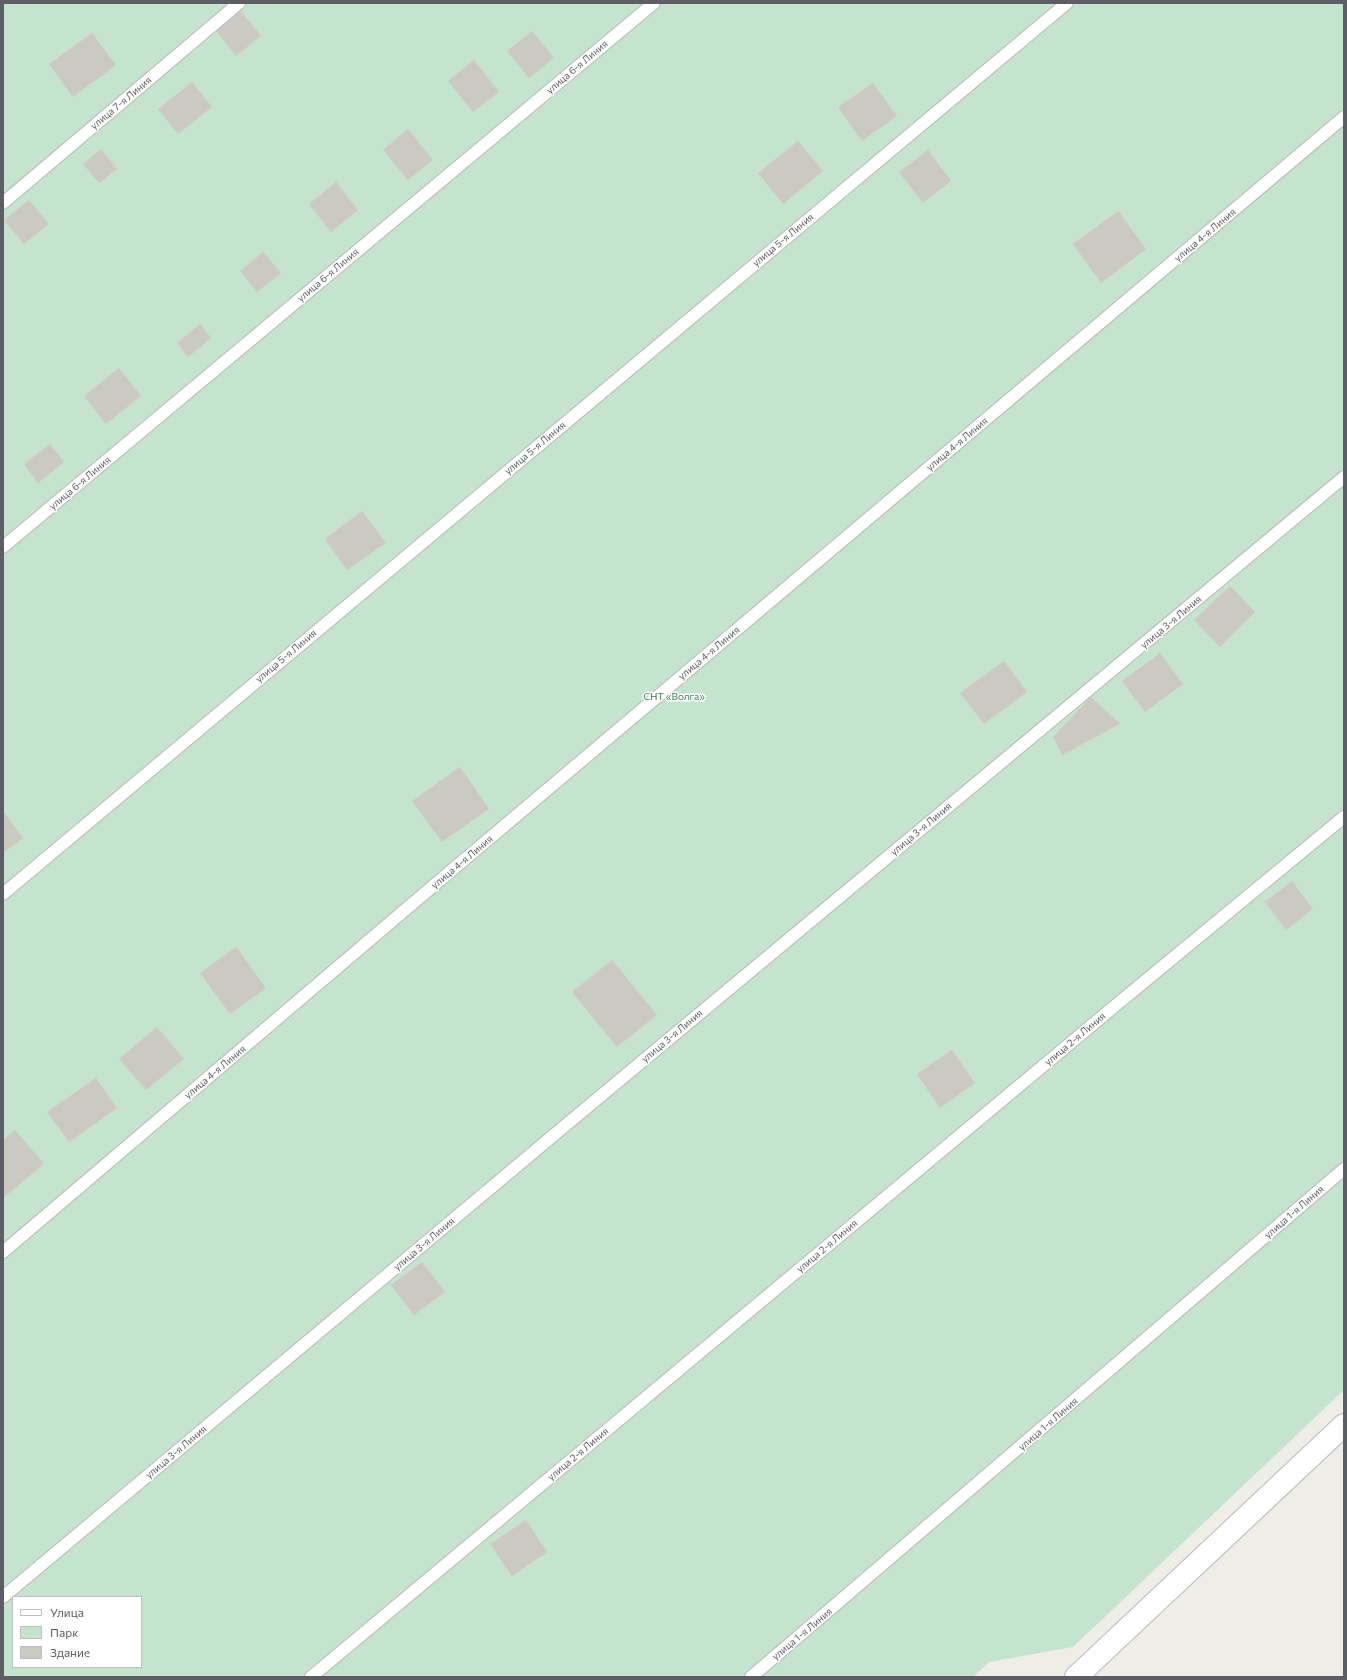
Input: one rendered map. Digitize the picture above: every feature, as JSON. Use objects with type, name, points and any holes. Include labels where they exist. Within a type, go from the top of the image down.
[{"type":"street","points":[[1076,1677],[1344,1425]]},
{"type":"lane","name":"улица 7-я Линия","points":[[3,203],[239,3]]},
{"type":"lane","name":"улица 6-я Линия","points":[[3,548],[654,3]]},
{"type":"lane","name":"улица 5-я Линия","points":[[3,894],[1067,3]]},
{"type":"lane","name":"улица 4-я Линия","points":[[3,1252],[438,881],[1344,118]]},
{"type":"lane","name":"улица 3-я Линия","points":[[3,1597],[585,1108],[1344,478]]},
{"type":"lane","name":"улица 2-я Линия","points":[[311,1677],[1116,1005],[1344,817]]},
{"type":"lane","name":"улица 1-я Линия","points":[[751,1677],[1344,1169]]},
{"type":"green space","name":"СНТ «Волга»","points":[[3,3],[1344,3],[1344,1390],[1073,1647],[989,1662],[973,1677],[3,1677]]},
{"type":"building","points":[[241,11],[261,36],[236,56],[216,31]]},
{"type":"building","points":[[532,31],[554,58],[529,78],[507,51]]},
{"type":"building","points":[[92,33],[116,65],[73,97],[49,64]]},
{"type":"building","points":[[474,60],[499,92],[473,112],[448,81]]},
{"type":"building","points":[[192,82],[212,107],[178,134],[158,109]]},
{"type":"building","points":[[873,83],[897,116],[862,141],[838,107]]},
{"type":"building","points":[[408,129],[433,160],[408,180],[383,150]]},
{"type":"building","points":[[798,141],[823,171],[783,204],[758,173]]},
{"type":"building","points":[[101,149],[117,169],[99,183],[83,164]]},
{"type":"building","points":[[928,150],[951,181],[923,203],[899,172]]},
{"type":"building","points":[[336,182],[358,210],[331,232],[309,204]]},
{"type":"building","points":[[29,200],[49,224],[24,244],[4,220]]},
{"type":"building","points":[[1118,211],[1146,249],[1101,283],[1073,244]]},
{"type":"building","points":[[263,252],[281,273],[257,292],[240,271]]},
{"type":"building","points":[[200,324],[211,338],[188,357],[177,343]]},
{"type":"building","points":[[119,368],[141,396],[106,424],[84,396]]},
{"type":"building","points":[[50,444],[64,462],[38,483],[24,464]]},
{"type":"building","points":[[362,511],[386,543],[347,570],[325,539]]},
{"type":"building","points":[[1230,586],[1255,612],[1220,647],[1194,620]]},
{"type":"building","points":[[1160,653],[1183,684],[1145,712],[1122,681]]},
{"type":"building","points":[[1004,661],[1027,692],[984,724],[960,693]]},
{"type":"building","points":[[1091,697],[1120,724],[1062,755],[1053,737]]},
{"type":"building","points":[[460,767],[489,809],[442,842],[412,801]]},
{"type":"building","points":[[3,811],[23,838],[3,853]]},
{"type":"building","points":[[1292,881],[1313,909],[1286,930],[1265,902]]},
{"type":"building","points":[[236,947],[266,988],[230,1014],[200,973]]},
{"type":"building","points":[[612,960],[657,1015],[617,1047],[572,992]]},
{"type":"building","points":[[157,1027],[184,1059],[146,1090],[119,1059]]},
{"type":"building","points":[[952,1050],[975,1083],[940,1108],[917,1074]]},
{"type":"building","points":[[96,1078],[117,1108],[69,1142],[47,1112]]},
{"type":"building","points":[[15,1130],[44,1164],[3,1198],[3,1140]]},
{"type":"building","points":[[422,1262],[445,1292],[414,1315],[391,1285]]},
{"type":"building","points":[[526,1520],[547,1552],[512,1576],[490,1544]]}]
